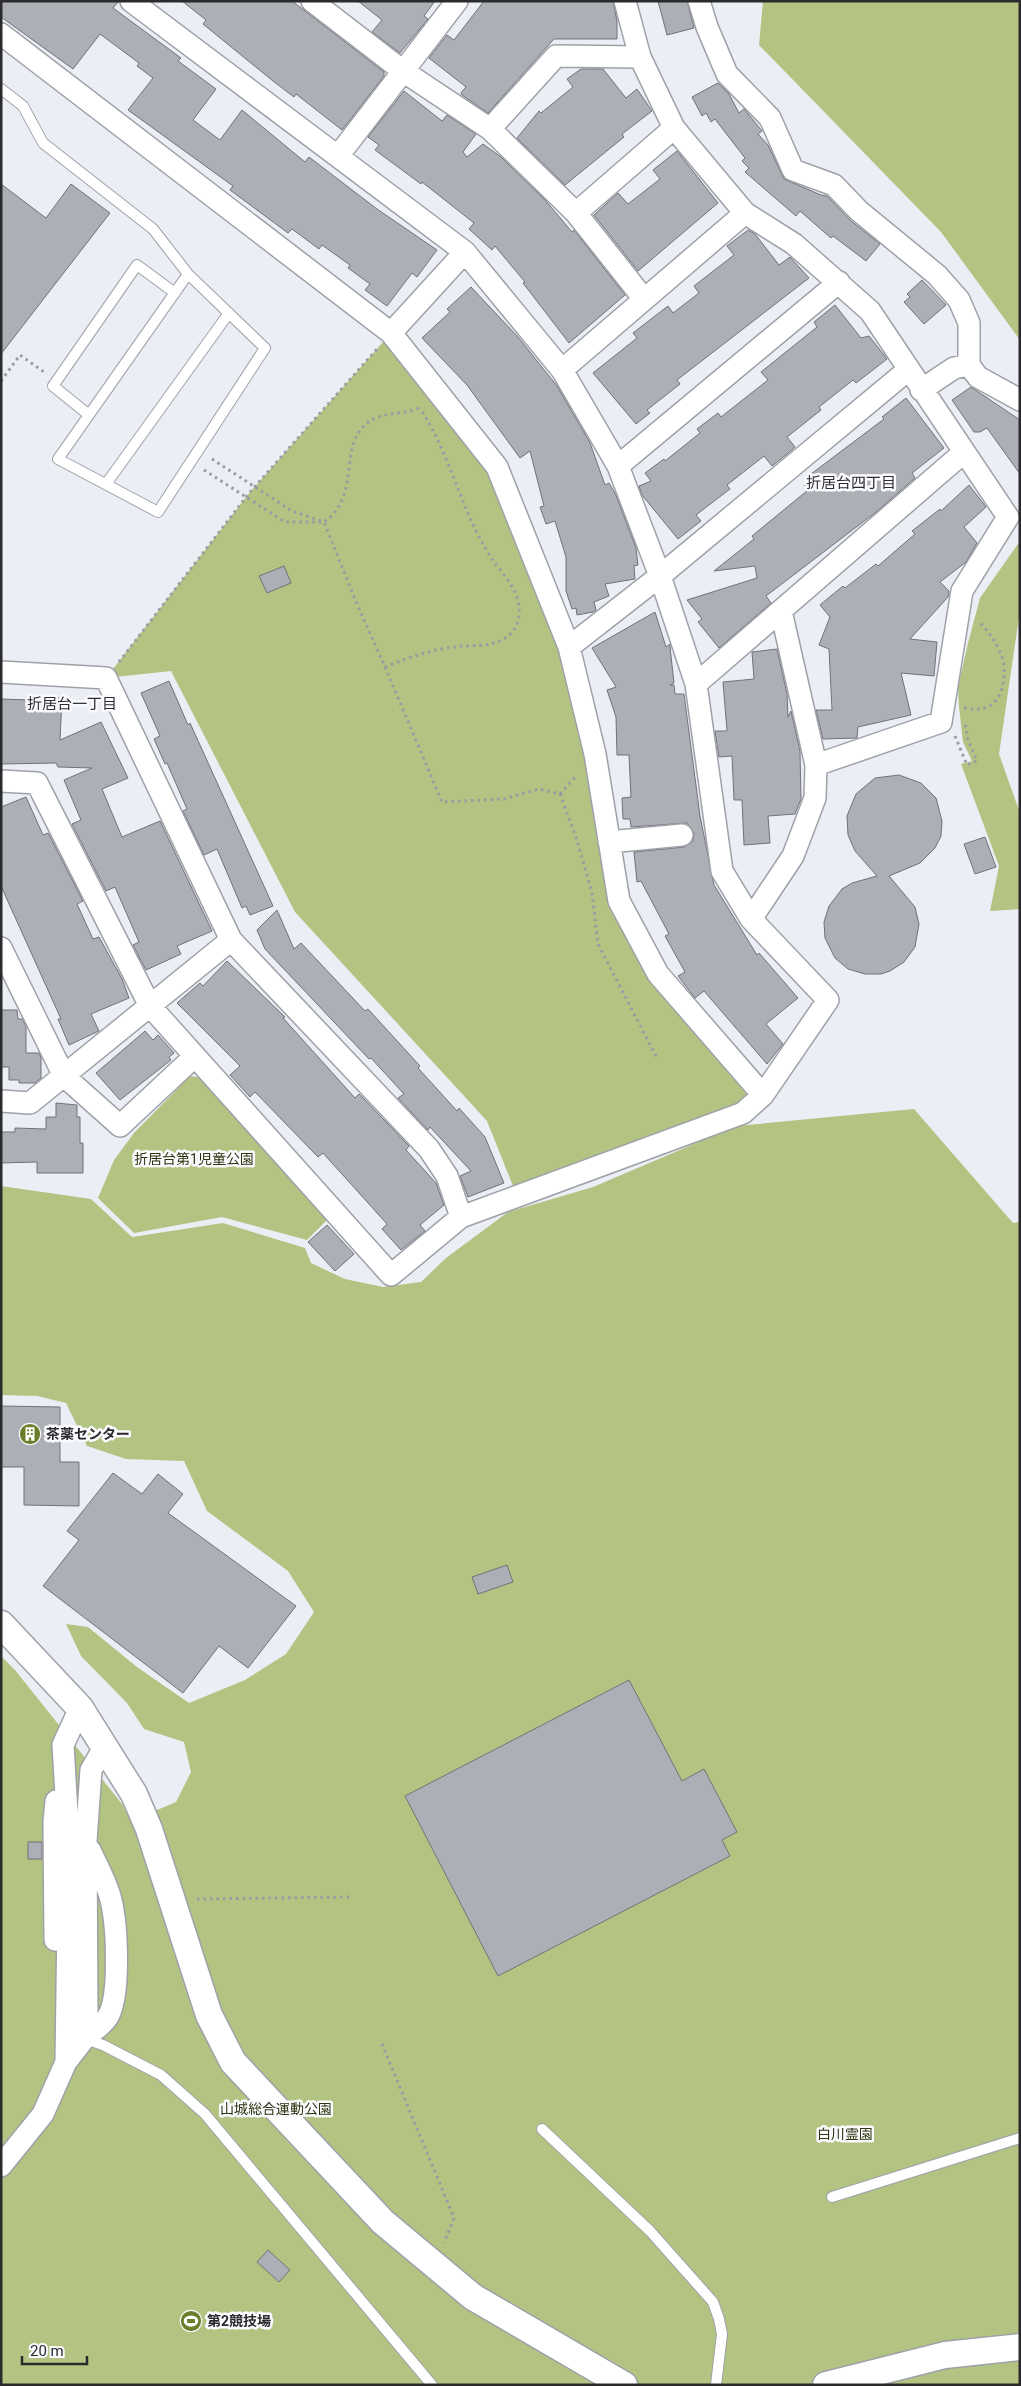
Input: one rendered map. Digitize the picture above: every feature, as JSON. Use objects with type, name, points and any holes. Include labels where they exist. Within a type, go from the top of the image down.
[{"type":"street","points":[[1,781],[37,783],[150,1006],[391,1275],[461,1218],[743,1113],[763,1095],[828,1000],[752,919],[700,832],[696,684],[660,576],[618,466],[562,370],[465,252],[131,1]]},
{"type":"street","points":[[312,1],[403,71],[490,129],[576,213],[644,299]]},
{"type":"street","points":[[338,156],[457,1]]},
{"type":"street","points":[[625,1],[640,56],[674,128],[746,213],[794,244],[870,311],[1008,517],[962,591],[941,722],[816,764]]},
{"type":"street","points":[[699,1],[706,28],[727,74],[770,118],[792,170],[834,185],[859,211],[937,275],[959,300],[968,322],[968,365],[978,377],[1020,400]]},
{"type":"street","points":[[1,34],[391,333],[497,467],[569,647],[595,754],[619,901],[658,974],[763,1095]]},
{"type":"street","points":[[490,129],[556,56],[640,56]]},
{"type":"street","points":[[576,213],[674,128]]},
{"type":"street","points":[[562,370],[746,213]]},
{"type":"street","points":[[391,333],[465,252]]},
{"type":"street","points":[[618,466],[839,282]]},
{"type":"street","points":[[922,390],[954,368],[968,365]]},
{"type":"street","points":[[569,647],[660,576],[908,370]]},
{"type":"street","points":[[696,684],[964,453]]},
{"type":"street","points":[[752,919],[794,856],[806,828],[815,798],[816,764],[781,611]]},
{"type":"street","points":[[1,672],[106,678],[231,940],[430,1149],[448,1176],[461,1218]]},
{"type":"street","points":[[609,842],[700,832]]},
{"type":"street","points":[[1,1101],[30,1103],[231,940]]},
{"type":"street","points":[[1,948],[12,992],[64,1076],[120,1126],[195,1056]]},
{"type":"street","points":[[1,1624],[80,1708],[134,1794],[149,1829],[208,2015],[232,2062],[383,2222],[473,2297],[624,2385]]},
{"type":"street","points":[[66,2062],[56,1996],[54,1822],[63,1745],[80,1708]]},
{"type":"street","points":[[94,2037],[87,2019],[86,1841],[91,1770],[105,1746]]},
{"type":"street","points":[[1,2166],[43,2114],[66,2062],[94,2037],[107,2019],[114,2004],[116,1988],[114,1912],[111,1898],[86,1841]]},
{"type":"street","points":[[826,2385],[945,2356],[1020,2347]]},
{"type":"lane","points":[[1,89],[23,106],[43,143],[153,229],[188,274],[265,348],[158,512],[58,459],[188,274]]},
{"type":"lane","points":[[89,415],[53,386],[137,265],[175,293]]},
{"type":"lane","points":[[106,484],[229,313]]},
{"type":"lane","points":[[94,2037],[162,2075],[205,2114],[432,2385]]},
{"type":"lane","points":[[542,2129],[650,2231],[712,2302],[719,2319],[722,2334],[716,2385]]},
{"type":"lane","points":[[832,2197],[1020,2138]]},
{"type":"path","points":[[106,678],[255,486],[391,333]]},
{"type":"path","points":[[1,381],[20,355],[48,374]]},
{"type":"path","points":[[200,468],[285,522],[324,522],[334,515],[346,496],[348,463],[362,430],[369,422],[384,415],[420,408],[435,388]]},
{"type":"path","points":[[385,667],[407,658],[454,647],[495,644],[510,635],[519,620],[518,599],[491,558],[467,511],[431,425],[420,408]]},
{"type":"path","points":[[206,456],[292,511],[324,522],[442,802],[504,800],[539,789],[560,794],[577,840],[592,893],[598,944],[658,1060]]},
{"type":"path","points":[[967,709],[978,711],[998,700],[1001,693],[1004,665],[998,647],[979,622],[973,620]]},
{"type":"path","points":[[955,734],[967,765],[977,761],[968,740],[965,723]]},
{"type":"path","points":[[194,1899],[349,1897]]},
{"type":"path","points":[[382,2044],[454,2218],[444,2244]]},
{"type":"green space","points":[[763,1],[1020,1],[1020,340],[941,232],[759,45]]},
{"type":"green space","points":[[391,333],[497,467],[569,647],[619,901],[658,974],[763,1095],[737,1126],[914,1109],[1013,1223],[1020,1222],[1020,2385],[1,2385],[1,1656],[15,1670],[122,1804],[131,1821],[176,1802],[191,1772],[184,1742],[144,1729],[127,1703],[81,1656],[66,1624],[88,1627],[137,1667],[189,1703],[245,1680],[286,1654],[314,1612],[288,1571],[207,1511],[184,1461],[126,1459],[87,1446],[66,1403],[37,1396],[1,1395],[1,1186],[91,1199],[132,1237],[223,1223],[305,1248],[311,1263],[345,1279],[383,1287],[421,1282],[446,1258],[508,1212],[593,1187],[729,1129],[517,1196],[487,1121],[295,912],[171,671],[106,678],[250,492]]},
{"type":"green space","points":[[1020,541],[1020,610],[999,754],[1020,813],[1020,909],[990,911],[999,866],[961,764],[972,761],[963,742],[958,687],[980,598]]},
{"type":"green space","name":"折居台第1児童公園","points":[[190,1076],[205,1078],[328,1219],[307,1240],[222,1217],[134,1233],[98,1198],[114,1160],[134,1133]]},
{"type":"building","points":[[1,1],[119,1],[113,8],[181,58],[178,61],[216,89],[193,120],[220,140],[242,110],[305,162],[309,157],[377,209],[437,250],[417,277],[412,273],[387,306],[365,290],[370,284],[348,268],[350,265],[322,245],[319,249],[292,229],[288,233],[230,190],[233,186],[128,110],[153,78],[137,66],[139,63],[100,34],[73,69],[1,17]]},
{"type":"building","points":[[182,1],[292,1],[384,72],[384,76],[342,130],[296,94],[294,97],[273,81],[203,24],[206,20]]},
{"type":"building","points":[[358,1],[435,1],[424,16],[428,19],[400,53],[372,32],[382,20]]},
{"type":"building","points":[[484,1],[613,1],[617,21],[617,39],[554,39],[488,113],[462,95],[461,93],[466,87],[429,58],[447,35],[454,40]]},
{"type":"building","points":[[658,1],[687,1],[694,28],[667,35]]},
{"type":"building","points":[[581,69],[603,69],[626,98],[637,89],[652,111],[622,134],[624,137],[565,185],[517,138],[539,111],[541,113],[573,87],[567,79]]},
{"type":"building","points":[[718,83],[729,94],[739,113],[744,109],[762,131],[758,134],[768,145],[784,179],[827,196],[851,221],[880,244],[866,261],[833,236],[831,238],[800,211],[796,216],[745,172],[749,168],[742,161],[745,158],[715,119],[711,122],[706,113],[702,116],[692,97]]},
{"type":"building","points":[[404,91],[442,121],[447,115],[476,134],[463,152],[467,157],[483,144],[501,157],[545,200],[572,232],[574,230],[625,295],[569,343],[523,283],[525,282],[495,246],[492,250],[469,229],[474,223],[422,182],[421,184],[375,150],[379,145],[368,137]]},
{"type":"building","points":[[677,151],[718,203],[638,271],[594,215],[618,193],[628,204],[660,179],[653,170]]},
{"type":"building","points":[[1,184],[46,218],[71,184],[110,213],[1,354]]},
{"type":"building","points":[[748,230],[755,234],[779,265],[790,257],[809,278],[677,380],[680,384],[647,410],[650,413],[636,424],[593,373],[637,338],[633,333],[668,306],[673,313],[699,293],[694,286],[734,255],[727,246]]},
{"type":"building","points":[[922,280],[946,305],[924,324],[904,302],[910,297],[907,294]]},
{"type":"building","points":[[471,287],[518,337],[557,386],[590,443],[605,485],[609,483],[616,495],[636,548],[638,565],[634,566],[635,579],[605,584],[609,596],[594,602],[596,610],[593,612],[577,615],[576,608],[572,609],[566,591],[566,557],[555,521],[546,524],[540,507],[544,506],[530,451],[520,458],[467,385],[422,338],[450,312],[447,309]]},
{"type":"building","points":[[835,305],[861,338],[869,336],[887,359],[856,383],[853,380],[819,407],[821,410],[787,437],[795,447],[772,466],[764,456],[727,485],[730,489],[696,515],[701,521],[678,539],[642,495],[639,486],[651,481],[645,473],[664,459],[665,461],[700,433],[697,429],[718,413],[721,417],[768,380],[761,372],[817,327],[814,322]]},
{"type":"building","points":[[971,387],[1020,420],[1020,474],[987,428],[980,432],[974,432],[952,400]]},
{"type":"building","points":[[906,398],[944,448],[912,473],[915,478],[876,512],[766,596],[771,603],[719,648],[698,622],[702,619],[687,600],[757,578],[755,566],[714,571],[754,539],[752,536],[808,490],[804,485],[814,477],[811,474],[884,419],[882,417]]},
{"type":"building","points":[[969,485],[986,507],[964,527],[977,543],[966,562],[940,582],[949,591],[948,597],[910,639],[937,642],[934,676],[901,673],[911,715],[858,727],[857,738],[823,739],[816,710],[832,710],[829,649],[819,645],[830,617],[820,605],[843,586],[845,588],[876,564],[878,566],[915,534],[912,531],[940,509],[941,511]]},
{"type":"building","points":[[284,566],[291,583],[267,593],[259,576]]},
{"type":"building","points":[[655,612],[666,647],[670,644],[674,683],[670,685],[674,685],[675,694],[684,694],[700,816],[714,885],[757,955],[759,953],[798,998],[766,1024],[783,1044],[767,1064],[704,991],[695,998],[678,976],[685,972],[665,936],[669,934],[641,881],[637,882],[634,852],[684,847],[693,841],[694,833],[687,823],[631,827],[630,819],[623,819],[622,798],[631,797],[629,755],[617,755],[616,717],[607,690],[616,687],[592,648]]},
{"type":"building","points":[[777,649],[787,694],[788,717],[791,711],[800,751],[801,799],[795,814],[768,816],[770,843],[744,845],[742,800],[734,800],[732,756],[719,757],[715,731],[727,731],[723,682],[754,679],[752,652]]},
{"type":"building","points":[[169,681],[273,906],[250,915],[246,906],[242,908],[217,849],[204,855],[183,811],[187,809],[167,763],[165,764],[154,739],[160,736],[141,693]]},
{"type":"building","points":[[30,697],[62,698],[60,740],[101,722],[128,778],[102,789],[122,837],[160,821],[212,931],[177,946],[181,954],[146,970],[133,945],[139,942],[115,887],[106,891],[72,824],[81,820],[64,780],[92,768],[58,767],[56,763],[1,764],[1,699],[30,700]]},
{"type":"building","points":[[899,775],[921,783],[936,798],[942,821],[941,836],[935,848],[920,863],[889,876],[915,907],[919,924],[915,947],[904,962],[890,971],[881,974],[865,974],[848,969],[835,958],[825,938],[824,922],[829,906],[842,889],[852,883],[877,876],[855,851],[848,835],[847,816],[856,794],[875,778]]},
{"type":"building","points":[[26,797],[43,835],[48,833],[83,901],[77,904],[93,939],[99,937],[122,979],[129,998],[91,1014],[99,1031],[69,1045],[58,1019],[61,1019],[1,886],[1,807]]},
{"type":"building","points":[[985,837],[996,867],[975,874],[964,844]]},
{"type":"building","points":[[277,910],[294,949],[301,943],[365,1011],[368,1009],[420,1066],[418,1068],[457,1111],[459,1108],[485,1137],[504,1183],[468,1197],[460,1176],[471,1171],[430,1127],[428,1130],[398,1098],[404,1094],[265,949],[257,930]]},
{"type":"building","points":[[227,961],[285,1017],[283,1018],[355,1098],[359,1094],[409,1146],[406,1150],[436,1183],[444,1205],[420,1225],[425,1231],[401,1250],[382,1229],[387,1224],[323,1153],[318,1157],[255,1092],[250,1097],[230,1075],[240,1066],[177,1003],[200,983],[203,986]]},
{"type":"building","points":[[1,1010],[17,1010],[18,1019],[22,1019],[26,1026],[26,1053],[39,1053],[41,1057],[41,1078],[35,1083],[19,1083],[19,1080],[9,1080],[9,1067],[1,1067]]},
{"type":"building","points":[[145,1031],[153,1040],[158,1035],[174,1053],[169,1057],[171,1060],[120,1100],[96,1073]]},
{"type":"building","points":[[56,1103],[77,1105],[77,1117],[80,1117],[80,1143],[83,1143],[83,1173],[37,1173],[37,1162],[1,1163],[1,1132],[15,1132],[15,1128],[46,1129],[46,1117],[56,1117]]},
{"type":"building","points":[[327,1225],[354,1254],[335,1271],[308,1242]]},
{"type":"building","name":"茶薬センター","points":[[1,1406],[60,1407],[60,1462],[79,1462],[79,1506],[24,1505],[24,1467],[1,1467]]},
{"type":"building","points":[[113,1473],[142,1494],[158,1474],[183,1494],[168,1513],[296,1606],[248,1668],[219,1646],[183,1693],[43,1586],[79,1540],[67,1531]]},
{"type":"building","points":[[507,1565],[513,1582],[478,1594],[472,1577]]},
{"type":"building","points":[[629,1680],[682,1781],[704,1769],[737,1832],[722,1840],[730,1856],[498,1976],[405,1796]]},
{"type":"building","points":[[28,1842],[42,1842],[42,1859],[28,1859]]},
{"type":"building","points":[[268,2250],[290,2270],[279,2282],[257,2262]]},
{"type":"place","name":"茶薬センター","points":[[30,1434]]},
{"type":"place","name":"第2競技場","points":[[191,2321]]},
{"type":"district","name":"折居台四丁目","points":[[851,483]]},
{"type":"district","name":"折居台一丁目","points":[[72,704]]},
{"type":"park label","name":"山城総合運動公園","points":[[276,2109]]},
{"type":"park label","name":"白川霊園","points":[[845,2134]]}]
